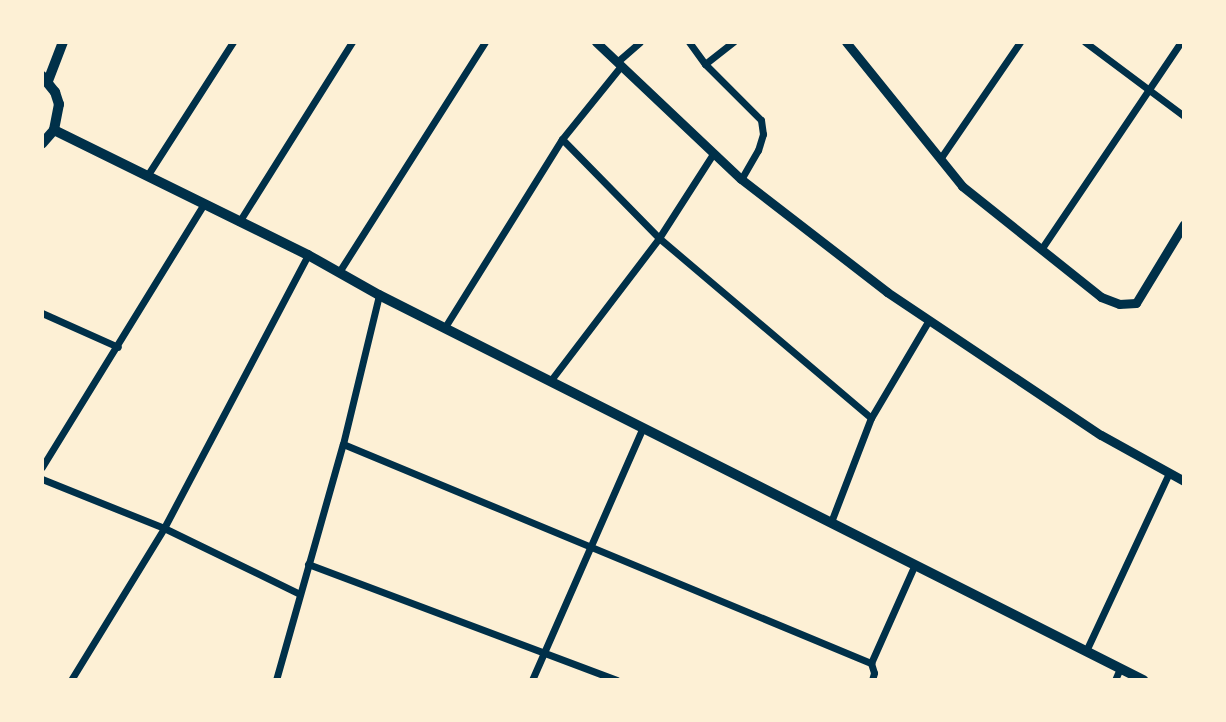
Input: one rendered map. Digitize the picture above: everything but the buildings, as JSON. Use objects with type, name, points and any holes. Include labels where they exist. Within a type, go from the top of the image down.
[{"type":"main road","points":[[42,144],[54,130],[59,104],[45,78],[63,42]]},
{"type":"main road","points":[[54,130],[308,255],[379,295],[1143,680]]},
{"type":"street","points":[[147,176],[233,42]]},
{"type":"street","points":[[239,222],[352,42]]},
{"type":"street","points":[[339,272],[485,42]]},
{"type":"street","points":[[596,42],[713,154],[802,229],[929,320],[1101,435],[1184,481]]},
{"type":"street","points":[[445,327],[562,139],[619,64],[640,42]]},
{"type":"street","points":[[689,42],[705,64],[761,120],[763,134],[758,150],[741,179]]},
{"type":"street","points":[[705,64],[733,42]]},
{"type":"street","points":[[846,42],[962,186],[1101,297],[1119,304],[1136,303],[1184,225]]},
{"type":"street","points":[[940,159],[1020,42]]},
{"type":"street","points":[[1085,42],[1184,116]]},
{"type":"street","points":[[1042,248],[1181,42]]},
{"type":"street","points":[[562,139],[659,238],[871,418]]},
{"type":"street","points":[[551,380],[659,238],[713,154]]},
{"type":"street","points":[[42,467],[204,204]]},
{"type":"street","points":[[71,680],[164,528],[308,255]]},
{"type":"street","points":[[276,680],[298,593],[343,444],[379,295]]},
{"type":"street","points":[[42,313],[118,347]]},
{"type":"street","points":[[831,522],[871,418],[929,320]]},
{"type":"street","points":[[532,680],[643,427]]},
{"type":"street","points":[[343,444],[871,663]]},
{"type":"street","points":[[1086,651],[1169,473]]},
{"type":"street","points":[[42,479],[164,528],[298,593]]},
{"type":"street","points":[[308,564],[617,680]]},
{"type":"street","points":[[872,680],[874,673],[871,663],[915,564]]},
{"type":"street","points":[[1115,680],[1120,668]]}]
